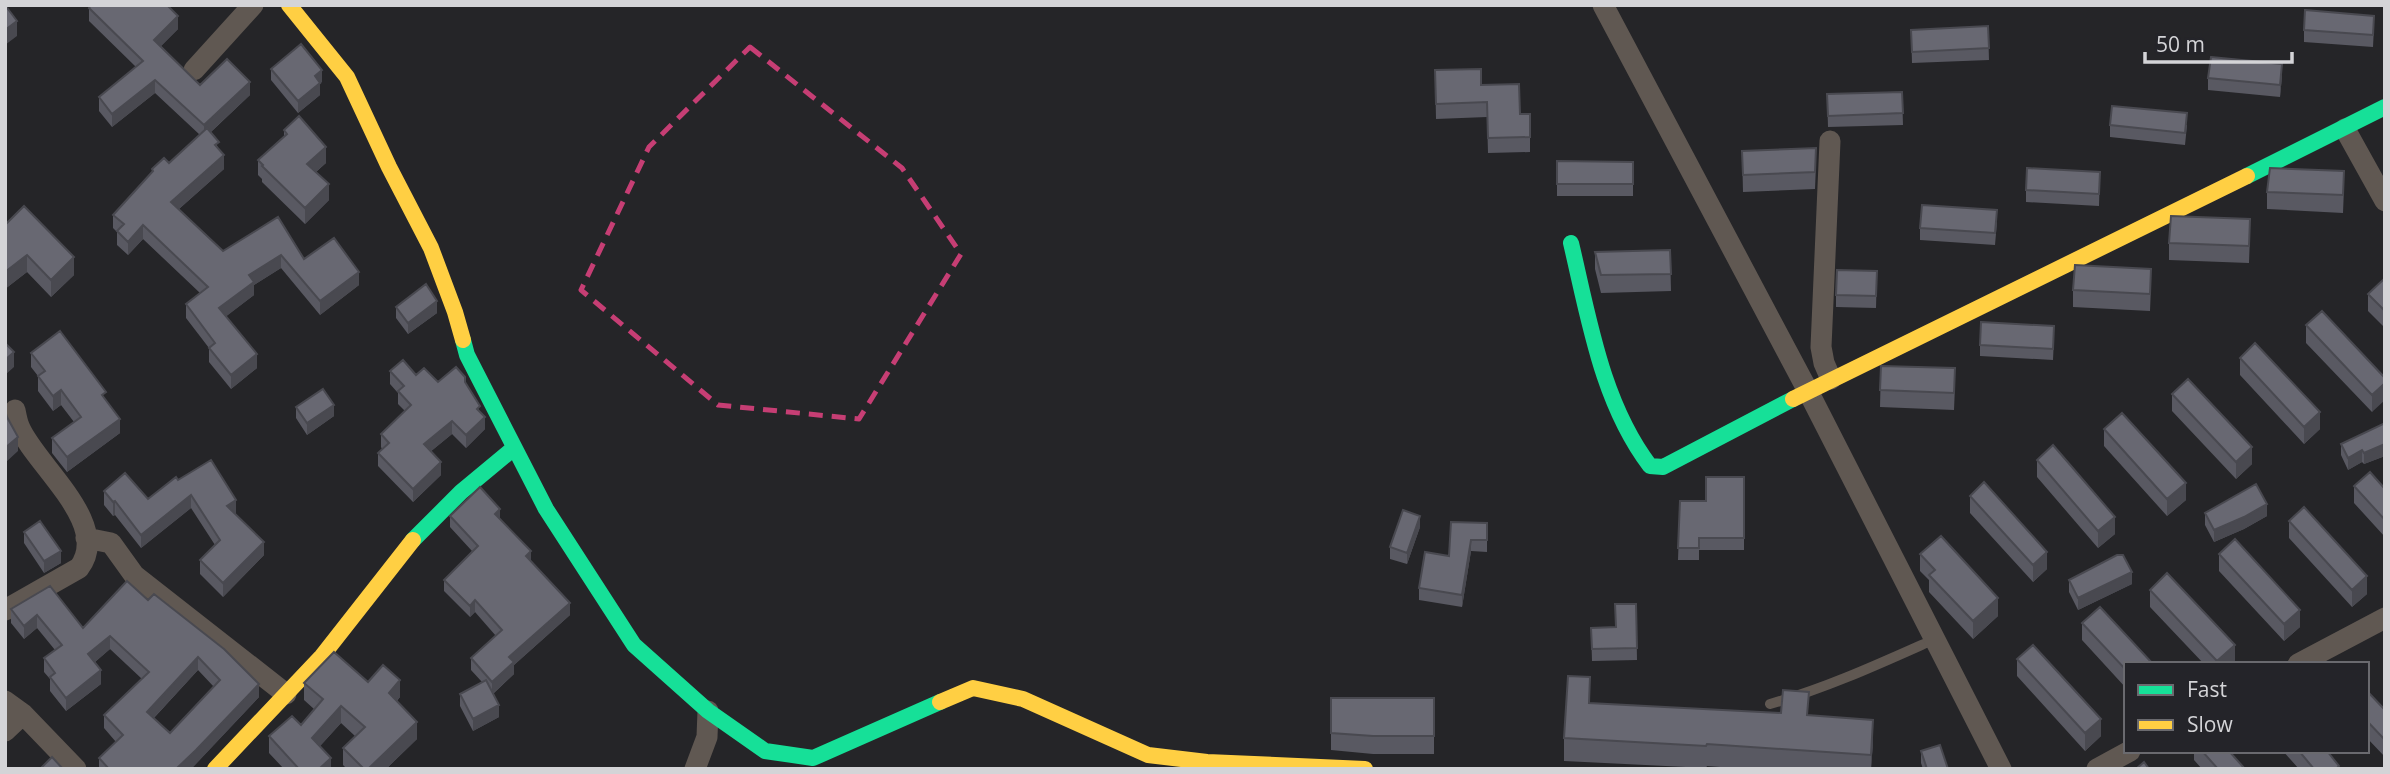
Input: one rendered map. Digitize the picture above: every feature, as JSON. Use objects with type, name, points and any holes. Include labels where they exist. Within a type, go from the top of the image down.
[{"type":"street","points":[[194,70],[253,5]]},
{"type":"street","points":[[289,5],[347,77],[388,167],[431,248],[455,312],[467,355],[546,509],[634,645],[708,711],[765,751],[813,758],[972,688],[1023,699],[1148,755],[1219,765],[1365,769]]},
{"type":"street","points":[[1603,5],[1808,391],[2001,769]]},
{"type":"street","points":[[1571,243],[1606,374],[1629,435],[1650,466],[1663,467],[1831,379],[2345,129],[2385,107]]},
{"type":"street","points":[[2345,129],[2385,201]]},
{"type":"street","points":[[1830,141],[1821,347],[1831,379]]},
{"type":"street","points":[[5,610],[79,568],[85,561],[86,538],[76,507],[19,428],[15,410]]},
{"type":"street","points":[[215,769],[322,656],[414,540],[461,492],[514,448]]},
{"type":"street","points":[[86,538],[111,543],[134,575],[286,694]]},
{"type":"street","points":[[2302,662],[2385,618]]},
{"type":"street","points":[[5,701],[23,714],[76,769]]},
{"type":"street","points":[[695,769],[707,737],[708,711]]},
{"type":"street","points":[[5,731],[23,714]]},
{"type":"street","points":[[2097,769],[2126,753]]},
{"type":"lane","points":[[1770,704],[1797,696],[1935,639]]},
{"type":"highlighted area","points":[[750,47],[902,168],[961,254],[859,419],[718,405],[581,290],[649,147]]},
{"type":"building","points":[[5,5],[17,21],[5,30]]},
{"type":"building","points":[[91,5],[167,5],[178,16],[154,40],[200,85],[227,59],[250,82],[204,125],[155,80],[112,114],[99,97],[143,61],[89,8]]},
{"type":"building","points":[[2305,10],[2374,16],[2373,35],[2304,30]]},
{"type":"building","points":[[1988,26],[1989,48],[1912,52],[1911,30]]},
{"type":"building","points":[[301,44],[322,70],[315,76],[320,83],[298,101],[271,69]]},
{"type":"building","points":[[2211,57],[2282,64],[2280,85],[2208,78]]},
{"type":"building","points":[[1481,69],[1481,85],[1519,84],[1520,114],[1530,114],[1530,137],[1488,138],[1487,102],[1436,104],[1435,70]]},
{"type":"building","points":[[1902,92],[1903,113],[1828,116],[1827,94]]},
{"type":"building","points":[[2112,106],[2187,113],[2185,133],[2110,125]]},
{"type":"building","points":[[299,116],[326,147],[307,164],[329,184],[305,208],[258,160],[287,134],[284,130]]},
{"type":"building","points":[[207,128],[219,142],[215,145],[224,155],[171,202],[223,251],[278,217],[304,259],[334,238],[359,272],[320,301],[281,255],[249,275],[254,282],[219,308],[257,354],[231,375],[209,348],[215,343],[186,304],[208,287],[143,225],[128,242],[117,231],[124,224],[113,215],[152,169],[164,158],[169,163]]},
{"type":"building","points":[[1816,148],[1815,172],[1743,175],[1742,151]]},
{"type":"building","points":[[1557,161],[1633,162],[1633,184],[1557,184]]},
{"type":"building","points":[[2027,168],[2100,172],[2099,194],[2026,190]]},
{"type":"building","points":[[2270,168],[2344,171],[2343,195],[2267,192]]},
{"type":"building","points":[[1922,205],[1997,210],[1995,233],[1920,228]]},
{"type":"building","points":[[24,206],[74,257],[51,280],[27,255],[5,272],[5,225]]},
{"type":"building","points":[[2171,216],[2250,219],[2249,246],[2169,243]]},
{"type":"building","points":[[1670,250],[1671,274],[1601,275],[1595,252]]},
{"type":"building","points":[[2075,265],[2151,269],[2150,294],[2073,290]]},
{"type":"building","points":[[1837,270],[1877,271],[1876,296],[1836,295]]},
{"type":"building","points":[[2385,278],[2385,311],[2368,294]]},
{"type":"building","points":[[426,284],[437,301],[408,323],[396,307]]},
{"type":"building","points":[[2322,311],[2385,378],[2385,383],[2372,395],[2306,325]]},
{"type":"building","points":[[1981,322],[2054,326],[2053,349],[1980,345]]},
{"type":"building","points":[[60,331],[106,392],[102,395],[120,419],[67,457],[52,438],[81,417],[61,390],[53,396],[38,376],[45,371],[31,353]]},
{"type":"building","points":[[5,343],[14,352],[5,360]]},
{"type":"building","points":[[2255,343],[2320,412],[2304,427],[2240,358]]},
{"type":"building","points":[[403,360],[416,375],[424,368],[438,382],[456,367],[465,377],[465,382],[480,406],[477,409],[485,417],[466,435],[452,421],[424,444],[441,462],[413,489],[378,453],[389,443],[381,434],[411,405],[398,391],[404,386],[390,371]]},
{"type":"building","points":[[1881,366],[1955,368],[1954,393],[1880,390]]},
{"type":"building","points":[[2188,379],[2252,447],[2236,462],[2172,394]]},
{"type":"building","points":[[323,389],[334,405],[307,423],[296,407]]},
{"type":"building","points":[[5,410],[18,437],[5,448]]},
{"type":"building","points":[[2122,413],[2186,483],[2167,499],[2104,429]]},
{"type":"building","points":[[2385,423],[2385,444],[2364,453],[2362,450],[2348,458],[2341,444]]},
{"type":"building","points":[[2053,445],[2115,517],[2098,531],[2037,460]]},
{"type":"building","points":[[211,460],[236,500],[227,506],[264,542],[223,583],[200,560],[220,540],[191,495],[141,535],[104,491],[125,473],[148,499],[176,477],[178,480]]},
{"type":"building","points":[[2370,472],[2385,489],[2385,520],[2354,486]]},
{"type":"building","points":[[1706,477],[1744,477],[1744,538],[1699,538],[1699,548],[1678,548],[1680,501],[1706,501]]},
{"type":"building","points":[[1984,482],[2047,552],[2033,565],[1970,496]]},
{"type":"building","points":[[2256,484],[2267,504],[2214,530],[2205,513]]},
{"type":"building","points":[[480,487],[500,509],[495,514],[531,551],[526,556],[570,603],[509,657],[514,662],[492,682],[471,658],[502,630],[475,600],[470,606],[444,580],[478,546],[450,516]]},
{"type":"building","points":[[2304,507],[2367,576],[2352,590],[2289,521]]},
{"type":"building","points":[[1403,510],[1420,516],[1407,553],[1390,547]]},
{"type":"building","points":[[40,521],[61,551],[44,561],[24,532]]},
{"type":"building","points":[[1451,522],[1487,523],[1487,540],[1471,540],[1462,595],[1419,588],[1425,552],[1449,556]]},
{"type":"building","points":[[1941,536],[1998,598],[1973,621],[1929,575],[1935,570],[1920,554]]},
{"type":"building","points":[[2235,539],[2300,610],[2284,624],[2219,554]]},
{"type":"building","points":[[2117,555],[2123,555],[2132,572],[2078,598],[2069,580]]},
{"type":"building","points":[[2167,573],[2235,645],[2217,661],[2150,590]]},
{"type":"building","points":[[127,581],[148,600],[154,594],[224,649],[259,684],[176,769],[109,769],[99,758],[123,735],[104,715],[149,672],[110,636],[88,654],[101,670],[66,698],[50,677],[55,673],[44,658],[62,645],[37,615],[24,626],[11,609],[50,586],[83,628]],"holes":[[[198,657],[220,680],[170,733],[147,712]]]},
{"type":"building","points":[[1615,604],[1636,604],[1637,648],[1592,649],[1591,628],[1616,627]]},
{"type":"building","points":[[2100,607],[2151,662],[2124,662],[2124,668],[2082,623]]},
{"type":"building","points":[[2033,645],[2101,719],[2085,733],[2017,659]]},
{"type":"building","points":[[334,652],[368,682],[383,665],[400,680],[389,693],[417,722],[368,769],[364,769],[343,748],[365,727],[341,706],[312,738],[331,758],[319,769],[299,769],[269,736],[292,716],[301,725],[323,699],[304,683]]},
{"type":"building","points":[[1568,676],[1590,677],[1589,703],[1781,713],[1783,690],[1809,692],[1807,715],[1873,720],[1871,755],[1564,738]]},
{"type":"building","points":[[486,680],[499,705],[473,719],[460,694]]},
{"type":"building","points":[[2369,693],[2385,710],[2385,740],[2369,723]]},
{"type":"building","points":[[1331,698],[1434,698],[1434,736],[1331,733]]},
{"type":"building","points":[[1940,745],[1948,769],[1927,769],[1921,751]]},
{"type":"building","points":[[2204,753],[2231,753],[2245,769],[2218,769]]},
{"type":"building","points":[[2301,753],[2329,753],[2339,766],[2336,769],[2314,769]]},
{"type":"building","points":[[52,757],[63,769],[40,769]]},
{"type":"building","points":[[2144,762],[2149,769],[2136,769]]},
{"type":"traffic: fast","points":[[2247,176],[2385,107]]},
{"type":"traffic: fast","points":[[1571,243],[1591,330],[1609,388],[1620,415],[1650,466],[1663,467],[1793,399]]},
{"type":"traffic: fast","points":[[463,340],[467,355],[546,509],[634,645],[708,711],[765,751],[813,758],[940,702]]},
{"type":"traffic: fast","points":[[413,540],[461,492],[514,448]]},
{"type":"traffic: slow","points":[[289,5],[347,77],[431,248],[463,340]]},
{"type":"traffic: slow","points":[[1793,399],[2247,176]]},
{"type":"traffic: slow","points":[[215,769],[322,656],[413,540]]},
{"type":"traffic: slow","points":[[940,702],[973,688],[1023,699],[1148,755],[1207,762],[1365,769]]}]
